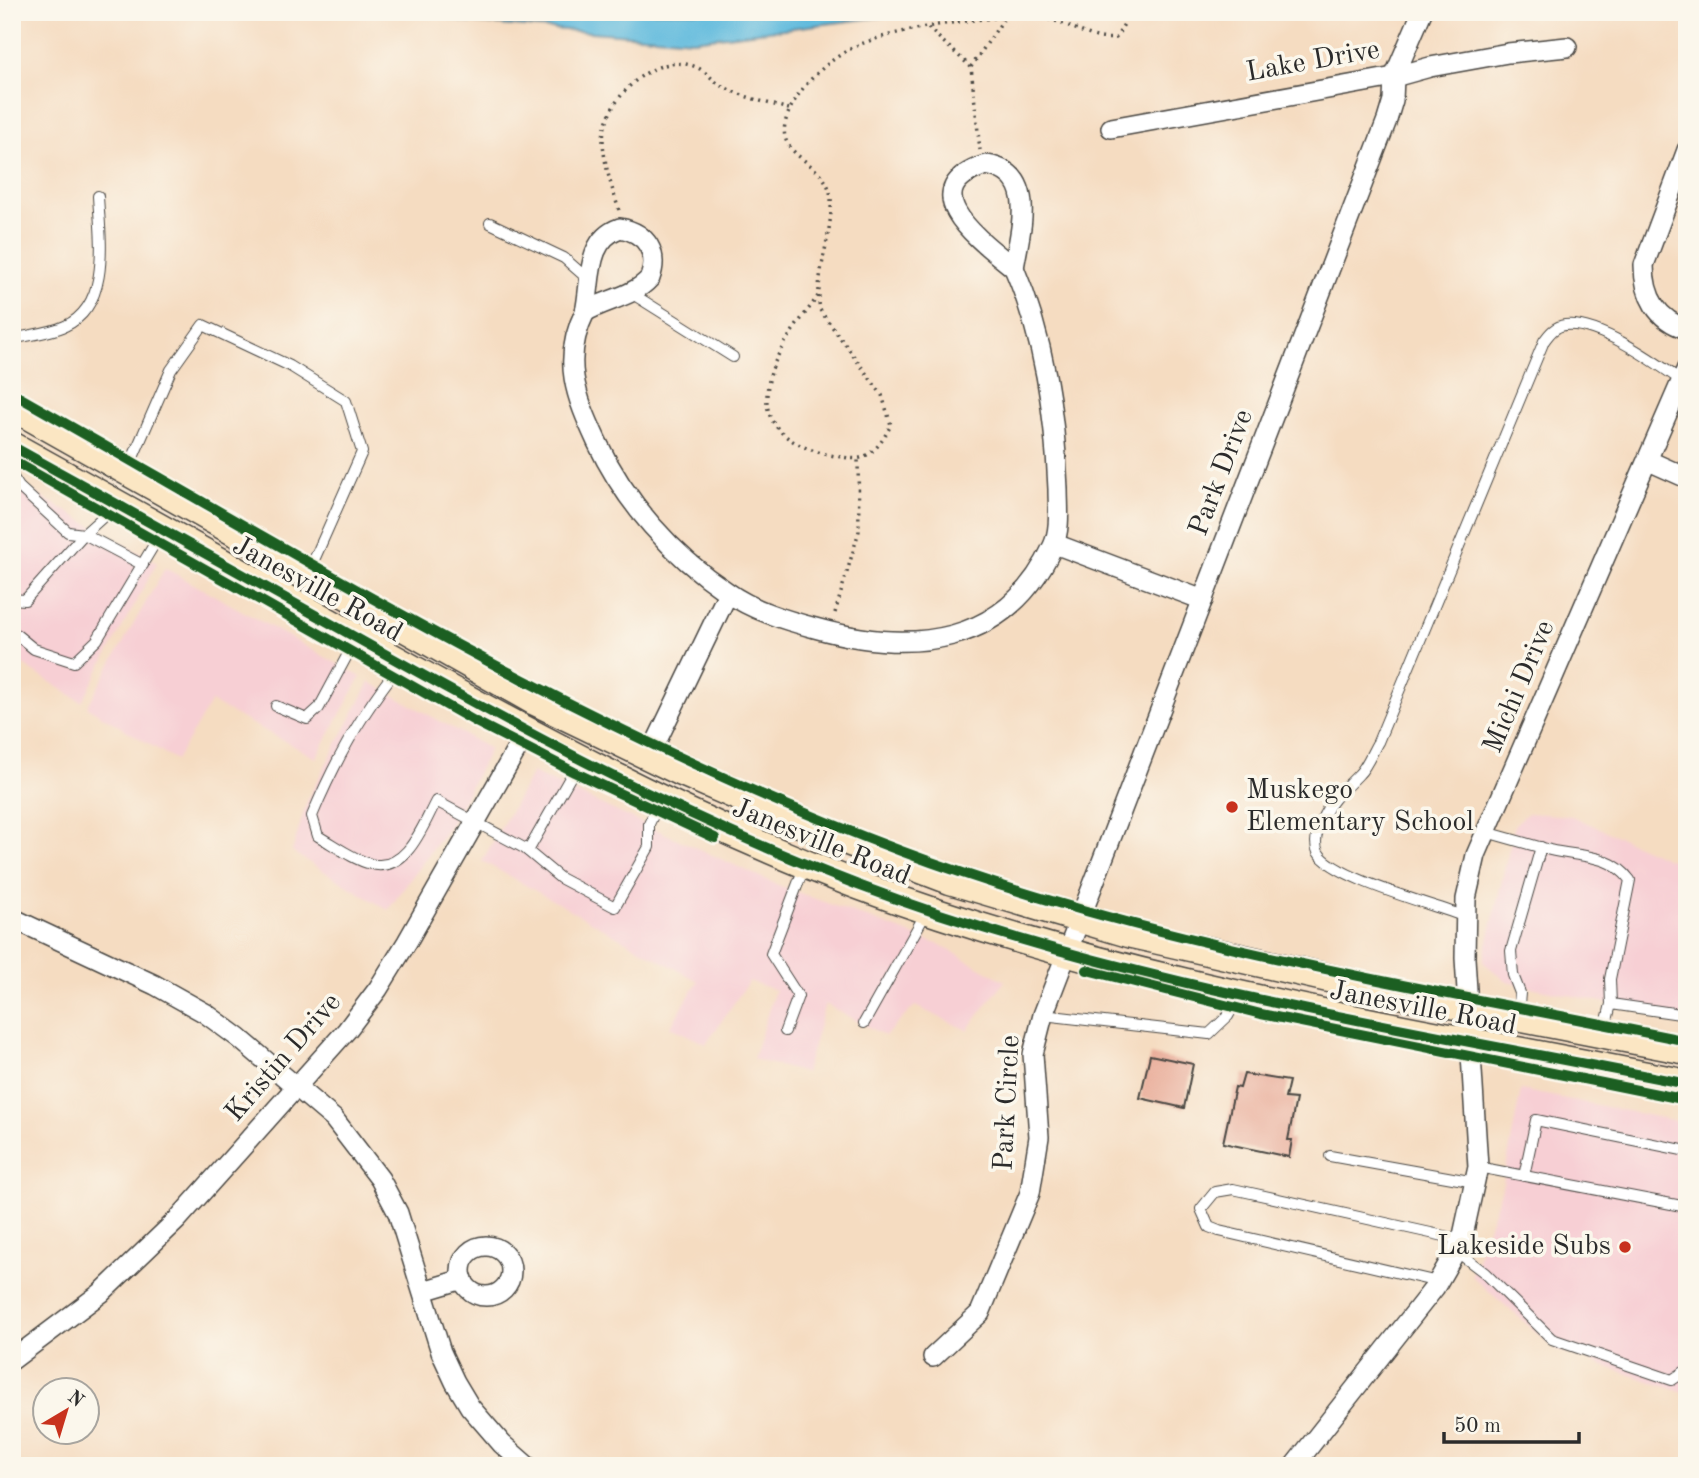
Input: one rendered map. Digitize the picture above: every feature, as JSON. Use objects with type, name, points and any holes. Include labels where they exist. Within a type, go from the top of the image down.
[{"type":"main road","name":"Janesville Road","points":[[12,406],[494,678],[641,753],[800,823],[925,870],[1079,919],[1330,980],[1687,1050]]},
{"type":"main road","points":[[15,460],[38,421]]},
{"type":"main road","name":"Janesville Road","points":[[15,460],[117,504],[526,733],[672,804],[805,864],[927,910],[1175,982],[1687,1084]]},
{"type":"main road","points":[[156,526],[166,493]]},
{"type":"main road","points":[[293,603],[308,573]]},
{"type":"main road","points":[[494,678],[516,703],[526,733],[562,727],[641,753],[672,804]]},
{"type":"main road","points":[[573,756],[625,766],[642,766],[641,753]]},
{"type":"main road","points":[[1611,1036],[1612,1069]]},
{"type":"street","name":"Park Drive","points":[[1066,952],[1387,120],[1393,100],[1394,76],[1422,12]]},
{"type":"street","name":"Lake Drive","points":[[1111,128],[1508,53],[1567,47]]},
{"type":"street","points":[[1687,150],[1651,243],[1644,265],[1644,278],[1652,305],[1663,317],[1687,329]]},
{"type":"street","points":[[585,312],[601,302],[631,293],[650,278],[654,257],[644,240],[624,229],[610,232],[600,240],[592,257],[592,283],[585,312],[573,340],[575,384],[582,410],[607,463],[621,486],[662,537],[728,593],[772,614],[830,632],[917,641],[943,639],[972,630],[997,617],[1017,601],[1035,579],[1055,544],[1059,516],[1056,440],[1049,384],[1026,297],[1014,268],[955,215],[952,198],[964,173],[982,166],[1003,169],[1017,181],[1021,190],[1023,218],[1014,268]]},
{"type":"street","name":"Michi Drive","points":[[1294,1466],[1438,1282],[1459,1245],[1477,1174],[1478,1132],[1467,1009],[1466,916],[1466,899],[1476,855],[1684,374]]},
{"type":"street","points":[[1648,461],[1687,478]]},
{"type":"street","points":[[1055,544],[1203,600]]},
{"type":"street","points":[[641,753],[728,593]]},
{"type":"street","name":"Kristin Drive","points":[[12,1360],[101,1293],[158,1238],[296,1089],[379,989],[526,733]]},
{"type":"street","points":[[12,918],[155,985],[205,1013],[239,1038],[334,1119],[380,1180],[398,1213],[441,1352],[455,1382],[486,1426],[527,1466]]},
{"type":"street","name":"Park Circle","points":[[933,1357],[979,1313],[1030,1193],[1038,1138],[1033,1054],[1043,1015],[1060,978],[1066,952]]},
{"type":"street","points":[[423,1291],[463,1279]]},
{"type":"lane","points":[[12,339],[67,325],[88,305],[97,285],[101,250],[98,196]]},
{"type":"lane","points":[[490,223],[564,258],[592,283]]},
{"type":"lane","points":[[631,293],[733,357]]},
{"type":"lane","points":[[127,471],[170,370],[203,325],[290,366],[346,401],[362,452],[308,573]]},
{"type":"lane","points":[[1466,916],[1349,876],[1327,862],[1317,850],[1317,834],[1324,814],[1339,793],[1361,772],[1378,741],[1544,341],[1552,330],[1564,325],[1586,328],[1684,374]]},
{"type":"lane","points":[[15,460],[19,487],[68,532],[84,534],[143,565]]},
{"type":"lane","points":[[12,598],[25,600],[84,534],[117,504]]},
{"type":"lane","points":[[12,631],[34,649],[74,662],[97,640],[143,565],[156,526]]},
{"type":"lane","points":[[276,706],[307,719],[319,708],[356,638]]},
{"type":"lane","points":[[402,664],[376,694],[324,787],[312,816],[318,836],[372,865],[392,863],[409,850],[436,801],[476,820],[528,851],[560,878],[615,907],[649,847],[649,824],[672,804]]},
{"type":"lane","points":[[528,851],[573,756]]},
{"type":"lane","points":[[1486,832],[1541,847],[1592,856],[1622,869],[1630,880],[1609,979],[1611,1036]]},
{"type":"lane","points":[[1518,1018],[1520,993],[1513,975],[1511,951],[1541,847]]},
{"type":"lane","points":[[785,1031],[798,996],[771,954],[805,864]]},
{"type":"lane","points":[[863,1023],[927,910]]},
{"type":"lane","points":[[1043,1015],[1209,1034],[1228,1016],[1239,995]]},
{"type":"lane","points":[[1611,1004],[1687,1015]]},
{"type":"lane","points":[[1524,1176],[1536,1120],[1687,1151]]},
{"type":"lane","points":[[1330,1156],[1477,1174],[1524,1176],[1687,1207]]},
{"type":"lane","points":[[1438,1282],[1219,1231],[1209,1227],[1201,1209],[1215,1192],[1233,1189],[1459,1245],[1552,1339],[1672,1380],[1687,1370]]},
{"type":"path","points":[[1050,20],[1055,12]]},
{"type":"path","points":[[818,296],[782,345],[767,396],[771,419],[793,443],[834,456],[858,458],[880,445],[891,425],[882,395],[820,310],[818,296],[828,246],[831,199],[823,178],[790,147],[785,137],[789,110],[807,80],[860,44],[928,28],[1004,18],[1050,20],[1101,41],[1116,38],[1125,24],[1126,13]]},
{"type":"path","points":[[982,166],[971,67],[1004,18]]},
{"type":"path","points":[[928,28],[971,67]]},
{"type":"path","points":[[624,229],[607,169],[603,139],[616,101],[631,84],[649,71],[674,65],[695,66],[734,92],[789,110]]},
{"type":"path","points":[[830,632],[859,531],[858,458]]},
{"type":"shaded area","points":[[12,480],[157,563],[82,702],[12,658]]},
{"type":"shaded area","points":[[165,568],[361,677],[316,758],[211,702],[176,760],[87,707]]},
{"type":"shaded area","points":[[370,682],[490,749],[452,822],[388,910],[292,852],[308,798]]},
{"type":"shaded area","points":[[532,773],[778,885],[940,945],[1005,981],[967,1030],[915,1006],[885,1036],[825,1004],[805,1073],[753,1059],[775,990],[749,981],[706,1044],[670,1027],[698,981],[482,861]]},
{"type":"shaded area","points":[[1528,813],[1572,816],[1668,859],[1687,864],[1687,1020],[1507,982],[1483,962],[1515,824]]},
{"type":"shaded area","points":[[1521,1090],[1687,1123],[1687,1394],[1557,1350],[1471,1276],[1502,1188]]},
{"type":"water","points":[[427,12],[923,12],[693,40],[463,22]]},
{"type":"building","points":[[1150,1055],[1193,1064],[1184,1108],[1140,1098]]},
{"type":"building","points":[[1244,1074],[1289,1081],[1285,1098],[1296,1099],[1288,1140],[1292,1140],[1289,1157],[1223,1143],[1235,1087],[1240,1088]]},
{"type":"cycle path","points":[[12,393],[338,579],[559,698],[671,753],[785,804],[901,851],[997,884],[1191,939],[1389,982],[1687,1041]]},
{"type":"cycle path","points":[[12,446],[538,738],[728,831],[858,885],[959,920],[1164,978],[1373,1023],[1687,1084]]},
{"type":"cycle path","points":[[12,460],[476,722],[574,772],[715,838]]},
{"type":"cycle path","points":[[1087,970],[1261,1014],[1687,1100]]},
{"type":"place","name":"Muskego Elementary School","points":[[1232,807]]},
{"type":"place","name":"Lakeside Subs","points":[[1625,1247]]}]
